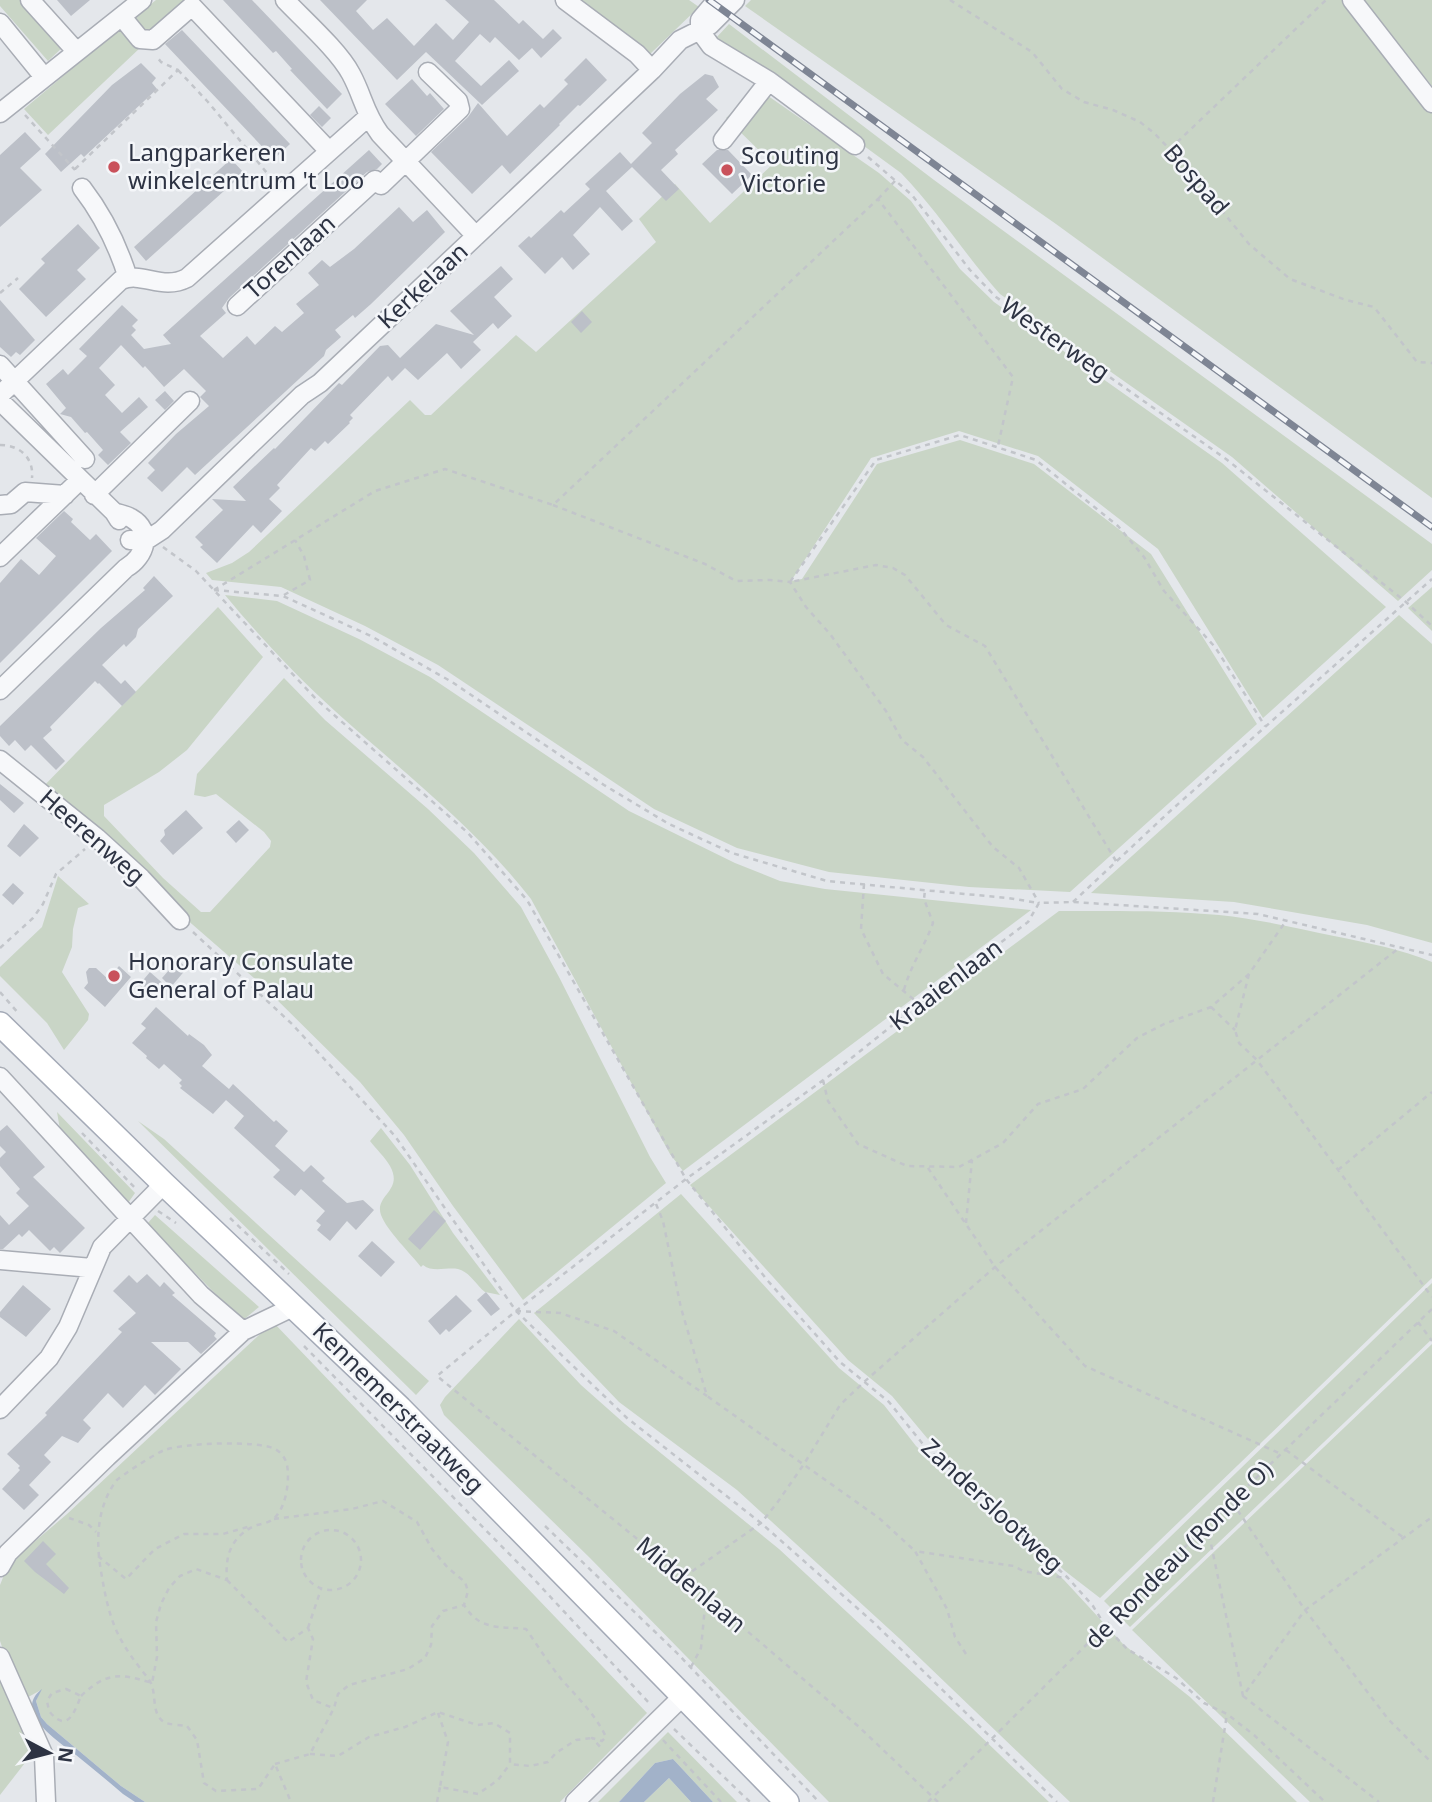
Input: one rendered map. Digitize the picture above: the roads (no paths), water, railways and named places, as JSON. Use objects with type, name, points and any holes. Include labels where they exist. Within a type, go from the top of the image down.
[{"type":"main road","name":"Kennemerstraatweg","points":[[0,1024],[400,1408],[787,1802]]},
{"type":"street","points":[[30,0],[76,51]]},
{"type":"street","points":[[6,107],[142,0]]},
{"type":"street","points":[[285,0],[351,74],[368,117],[404,162],[476,236]]},
{"type":"street","points":[[565,0],[638,54],[652,70]]},
{"type":"street","name":"Kerkelaan","points":[[700,31],[700,20],[717,0]]},
{"type":"street","name":"Kerkelaan","points":[[0,690],[126,568],[139,559],[143,552],[143,539],[294,402],[320,383],[652,70],[680,40],[710,25],[735,0]]},
{"type":"street","points":[[1352,0],[1432,103]]},
{"type":"street","points":[[122,17],[138,36],[145,40],[158,37],[192,6],[329,151]]},
{"type":"street","points":[[0,23],[44,77]]},
{"type":"street","points":[[700,31],[711,46],[769,81],[855,145]]},
{"type":"street","name":"Torenlaan","points":[[237,306],[375,180],[381,185],[460,109],[458,101],[428,72]]},
{"type":"street","points":[[723,140],[769,81]]},
{"type":"street","points":[[0,395],[121,280],[136,277],[169,284],[187,278],[368,117]]},
{"type":"street","points":[[81,182],[96,206],[128,278]]},
{"type":"street","points":[[0,365],[85,460]]},
{"type":"street","points":[[0,401],[94,495],[114,512],[135,522],[142,529],[143,539]]},
{"type":"street","points":[[94,495],[190,401]]},
{"type":"street","points":[[0,557],[80,480]]},
{"type":"street","points":[[0,505],[11,504],[25,492],[65,495]]},
{"type":"street","name":"Heerenweg","points":[[0,760],[97,838],[141,878],[180,920]]},
{"type":"street","points":[[0,1077],[201,1295],[243,1331]]},
{"type":"street","points":[[0,1409],[49,1358],[68,1326],[102,1247],[164,1184]]},
{"type":"street","points":[[0,1260],[92,1268]]},
{"type":"street","points":[[0,1567],[8,1553],[243,1331],[295,1306]]},
{"type":"street","points":[[0,1657],[44,1756],[46,1802]]},
{"type":"street","points":[[575,1802],[683,1696]]},
{"type":"water","points":[[42,1689],[36,1701],[41,1717],[47,1724],[121,1786],[145,1802],[135,1802],[123,1794],[50,1735],[35,1717],[32,1707],[34,1698]]},
{"type":"water","points":[[673,1759],[713,1802],[691,1802],[669,1778],[644,1802],[619,1802],[655,1763]]},
{"type":"railway","points":[[709,0],[1432,527]]},
{"type":"place","name":"Langparkeren winkelcentrum 't Loo","points":[[114,167]]},
{"type":"place","name":"Scouting Victorie","points":[[727,170]]},
{"type":"place","name":"Honorary Consulate General of Palau","points":[[114,976]]}]
